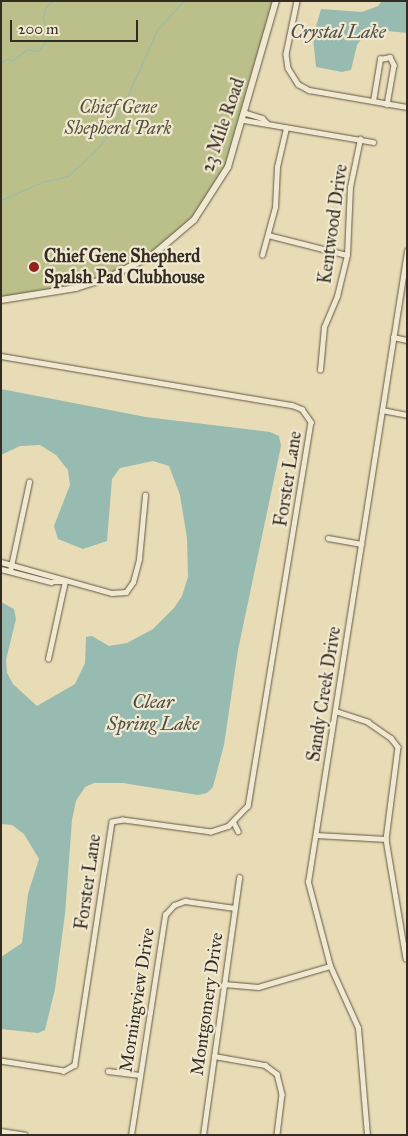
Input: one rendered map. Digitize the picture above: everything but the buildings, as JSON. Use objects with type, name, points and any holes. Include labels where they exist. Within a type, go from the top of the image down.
[{"type":"main road","name":"23 Mile Road","points":[[1,300],[96,282],[125,270],[169,243],[194,220],[213,195],[228,167],[245,116],[276,1]]},
{"type":"street","points":[[297,1],[286,54],[288,68],[295,82],[306,89],[407,107]]},
{"type":"street","points":[[373,102],[380,59],[384,56],[394,60],[387,104]]},
{"type":"street","points":[[245,116],[262,118],[267,123],[286,128],[373,142]]},
{"type":"street","points":[[262,255],[268,235],[286,128]]},
{"type":"street","name":"Kentwood Drive","points":[[320,370],[324,327],[337,296],[347,255],[351,179],[360,139]]},
{"type":"street","points":[[268,235],[347,255]]},
{"type":"street","name":"Sandy Creek Drive","points":[[368,1135],[358,1028],[330,966],[308,887],[407,251]]},
{"type":"street","points":[[393,337],[407,340]]},
{"type":"street","name":"Forster Lane","points":[[1,356],[292,405],[308,415],[310,430],[248,806],[234,823],[220,830],[201,832],[123,820],[112,822],[77,1059],[72,1069],[64,1071],[1,1061]]},
{"type":"street","points":[[382,410],[407,415]]},
{"type":"street","points":[[10,571],[29,482]]},
{"type":"street","points":[[1,562],[65,582],[117,594],[130,589],[139,559],[145,495]]},
{"type":"street","points":[[328,538],[361,544]]},
{"type":"street","points":[[1,569],[52,582],[65,582]]},
{"type":"street","points":[[48,659],[65,582]]},
{"type":"street","points":[[335,711],[368,722],[391,738],[398,747],[386,840],[406,958]]},
{"type":"street","points":[[234,823],[238,831]]},
{"type":"street","points":[[316,835],[386,840]]},
{"type":"street","name":"Montgomery Drive","points":[[202,1135],[239,878]]},
{"type":"street","name":"Morningview Drive","points":[[131,1135],[160,939],[167,912],[174,905],[184,902],[235,908]]},
{"type":"street","points":[[224,984],[258,987],[330,966]]},
{"type":"street","points":[[214,1056],[265,1065],[276,1074],[282,1094],[277,1135]]},
{"type":"street","points":[[108,1071],[140,1075]]},
{"type":"street","points":[[1,1131],[26,1135]]},
{"type":"green space","name":"Chief Gene Shepherd Park","points":[[1,1],[273,1],[239,133],[223,170],[193,216],[153,252],[124,269],[76,286],[1,298]]},
{"type":"water","name":"Crystal Lake","points":[[382,1],[407,1],[407,33],[369,29],[357,45],[351,70],[342,72],[316,67],[313,37],[321,9],[362,12],[378,6]]},
{"type":"water","name":"Clear Spring Lake","points":[[1,389],[146,417],[270,432],[279,436],[281,446],[238,650],[224,745],[213,787],[207,793],[198,795],[123,783],[94,783],[85,787],[76,801],[72,820],[65,914],[55,989],[45,1030],[38,1033],[1,1029],[1,957],[22,943],[28,894],[39,859],[24,834],[12,825],[1,824],[1,602],[14,609],[16,619],[6,660],[7,673],[13,684],[37,706],[75,684],[85,663],[86,637],[92,636],[109,646],[127,643],[153,629],[174,608],[182,596],[188,577],[187,538],[180,495],[169,466],[153,461],[120,468],[112,479],[107,541],[83,549],[58,539],[54,526],[70,485],[68,470],[56,455],[40,445],[20,446],[1,455]]},
{"type":"waterway","points":[[1,63],[6,59],[13,60],[27,49],[38,51],[51,35],[43,19],[45,8],[52,1]]},
{"type":"waterway","points":[[1,200],[42,182],[68,176],[92,154],[106,138],[122,108],[157,30],[183,1]]},
{"type":"place","name":"Chief Gene Shepherd Spalsh Pad Clubhouse","points":[[34,267]]}]
